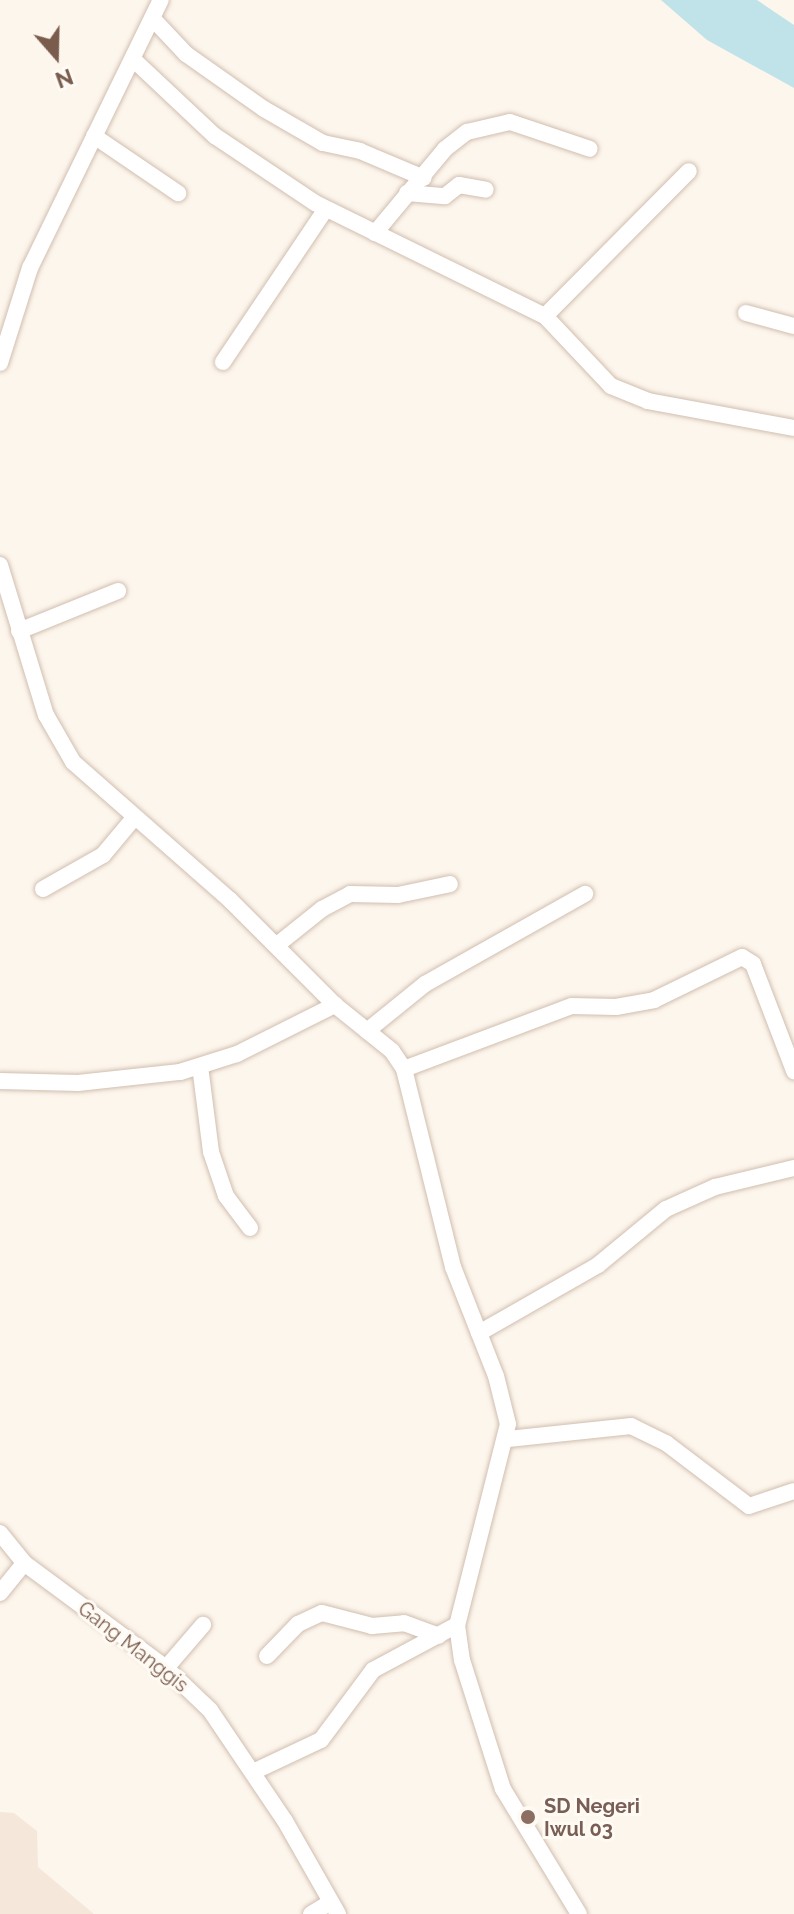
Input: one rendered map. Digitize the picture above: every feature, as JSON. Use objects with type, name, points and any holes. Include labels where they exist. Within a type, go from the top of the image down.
[{"type":"street","points":[[0,363],[30,268],[94,136],[135,61],[161,0]]},
{"type":"street","points":[[154,20],[186,54],[264,109],[323,143],[360,151],[424,178]]},
{"type":"street","points":[[135,61],[215,136],[326,209],[545,316],[596,374],[629,395],[794,428]]},
{"type":"street","points":[[375,233],[456,138],[495,123],[524,125],[590,149]]},
{"type":"street","points":[[94,136],[178,193]]},
{"type":"street","points":[[545,316],[689,171]]},
{"type":"street","points":[[407,193],[445,196],[459,185],[486,190]]},
{"type":"street","points":[[223,362],[326,209]]},
{"type":"street","points":[[746,313],[794,326]]},
{"type":"street","points":[[0,565],[6,607],[19,631],[61,747],[134,818],[277,945],[335,1005],[367,1031],[404,1069],[453,1267],[505,1407],[508,1439],[487,1495],[457,1625],[477,1716],[498,1778],[579,1914]]},
{"type":"street","points":[[19,631],[118,591]]},
{"type":"street","points":[[43,889],[103,855],[134,818]]},
{"type":"street","points":[[277,945],[350,894],[398,895],[450,884]]},
{"type":"street","points":[[367,1031],[425,984],[585,894]]},
{"type":"street","points":[[404,1069],[572,1006],[626,1006],[654,1000],[742,957],[753,964],[794,1071]]},
{"type":"street","points":[[0,1081],[92,1082],[200,1066],[335,1005]]},
{"type":"street","points":[[200,1066],[211,1152],[226,1196],[250,1228]]},
{"type":"street","points":[[479,1333],[598,1265],[666,1209],[715,1187],[794,1168]]},
{"type":"street","points":[[508,1439],[631,1426],[666,1443],[749,1506],[794,1491]]},
{"type":"street","name":"Gang Manggis","points":[[0,1533],[24,1563],[166,1668],[210,1710],[253,1772],[334,1909]]},
{"type":"street","points":[[0,1593],[24,1563]]},
{"type":"street","points":[[267,1656],[298,1624],[322,1613],[372,1626],[404,1623],[439,1636]]},
{"type":"street","points":[[166,1668],[203,1625]]},
{"type":"street","points":[[253,1772],[321,1740],[349,1708],[366,1675],[457,1625]]},
{"type":"street","points":[[311,1914],[334,1909]]},
{"type":"shaded area","points":[[0,1812],[14,1813],[37,1831],[38,1867],[94,1914],[0,1914]]},
{"type":"water","points":[[661,0],[757,0],[794,25],[794,88],[707,40]]},
{"type":"place","name":"SD Negeri Iwul 03","points":[[528,1817]]}]
